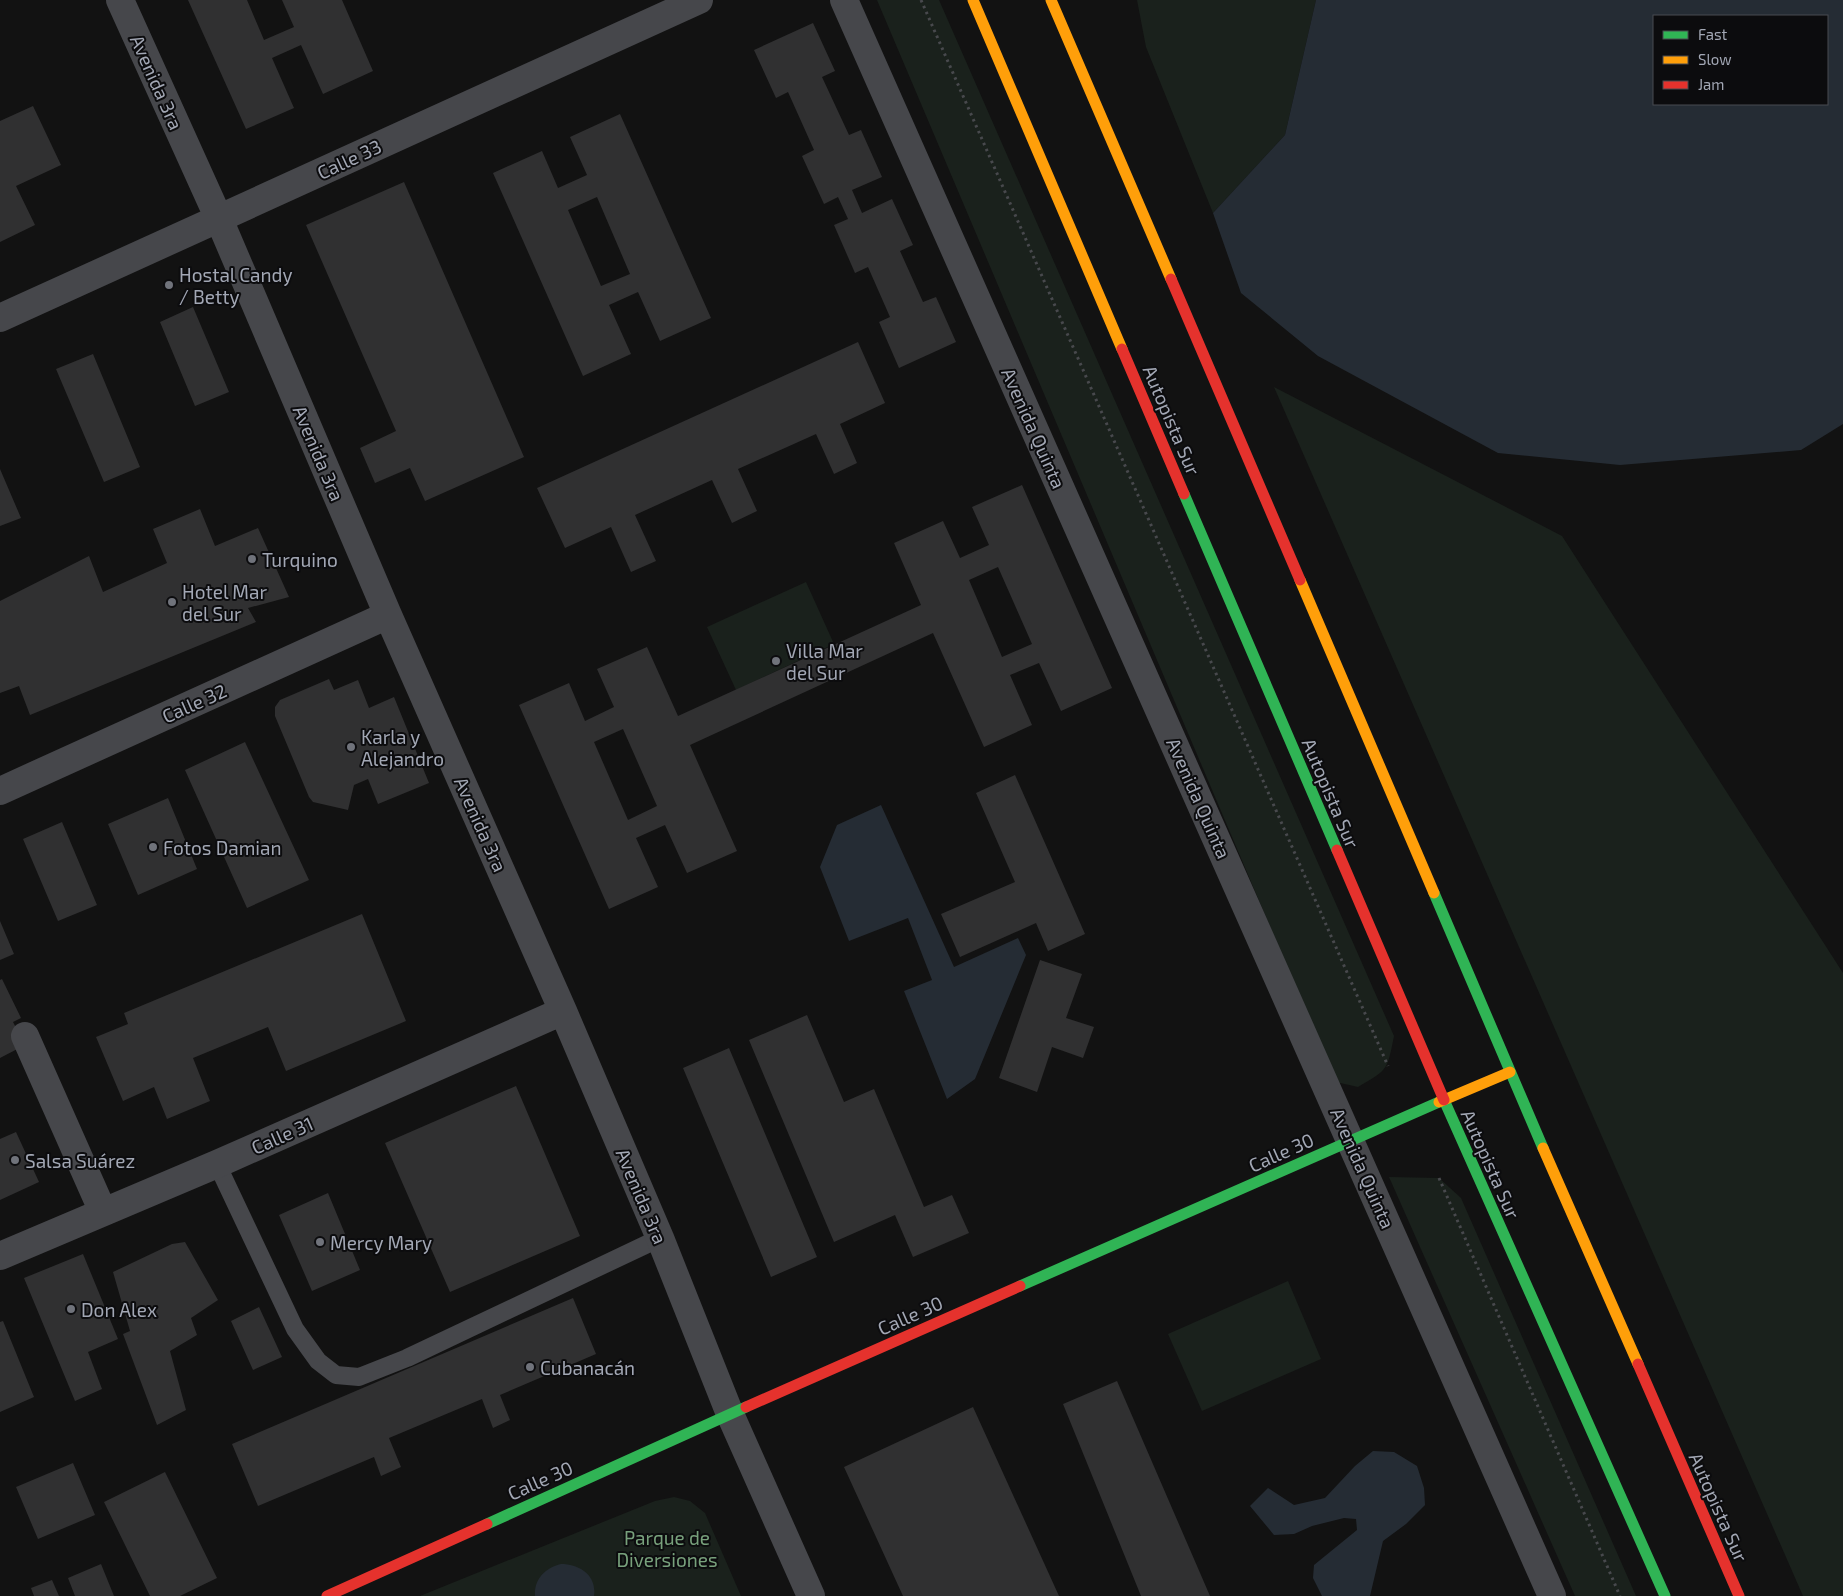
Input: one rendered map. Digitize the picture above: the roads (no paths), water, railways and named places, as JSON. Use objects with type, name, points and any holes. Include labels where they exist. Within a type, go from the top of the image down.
[{"type":"main road","name":"Autopista Sur","points":[[973,0],[1444,1101],[1665,1596]]},
{"type":"main road","name":"Autopista Sur","points":[[1051,0],[1510,1072],[1739,1596]]},
{"type":"main road","name":"Calle 30","points":[[327,1596],[730,1414],[1351,1140],[1510,1072]]},
{"type":"street","name":"Avenida 3ra","points":[[120,0],[219,219],[388,615],[563,1011],[660,1238],[730,1414],[811,1596]]},
{"type":"street","name":"Calle 33","points":[[0,318],[699,0]]},
{"type":"street","name":"Avenida Quinta","points":[[844,0],[1552,1596]]},
{"type":"street","name":"Calle 32","points":[[0,791],[388,615]]},
{"type":"street","name":"Calle 31","points":[[0,1256],[217,1164],[563,1011]]},
{"type":"street","points":[[25,1036],[103,1212]]},
{"type":"lane","points":[[217,1164],[295,1329],[318,1361],[336,1376],[359,1377],[407,1358],[660,1238]]},
{"type":"place","name":"Hostal Candy / Betty","points":[[169,285]]},
{"type":"place","name":"Turquino","points":[[252,559]]},
{"type":"place","name":"Hotel Mar del Sur","points":[[172,602]]},
{"type":"place","name":"Villa Mar del Sur","points":[[776,661]]},
{"type":"place","name":"Karla y Alejandro","points":[[351,747]]},
{"type":"place","name":"Fotos Damian","points":[[153,847]]},
{"type":"place","name":"Salsa Suárez","points":[[15,1160]]},
{"type":"place","name":"Mercy Mary","points":[[320,1242]]},
{"type":"place","name":"Don Alex","points":[[71,1309]]},
{"type":"place","name":"Cubanacán","points":[[530,1367]]},
{"type":"park label","name":"Parque de Diversiones","points":[[667,1548]]}]
